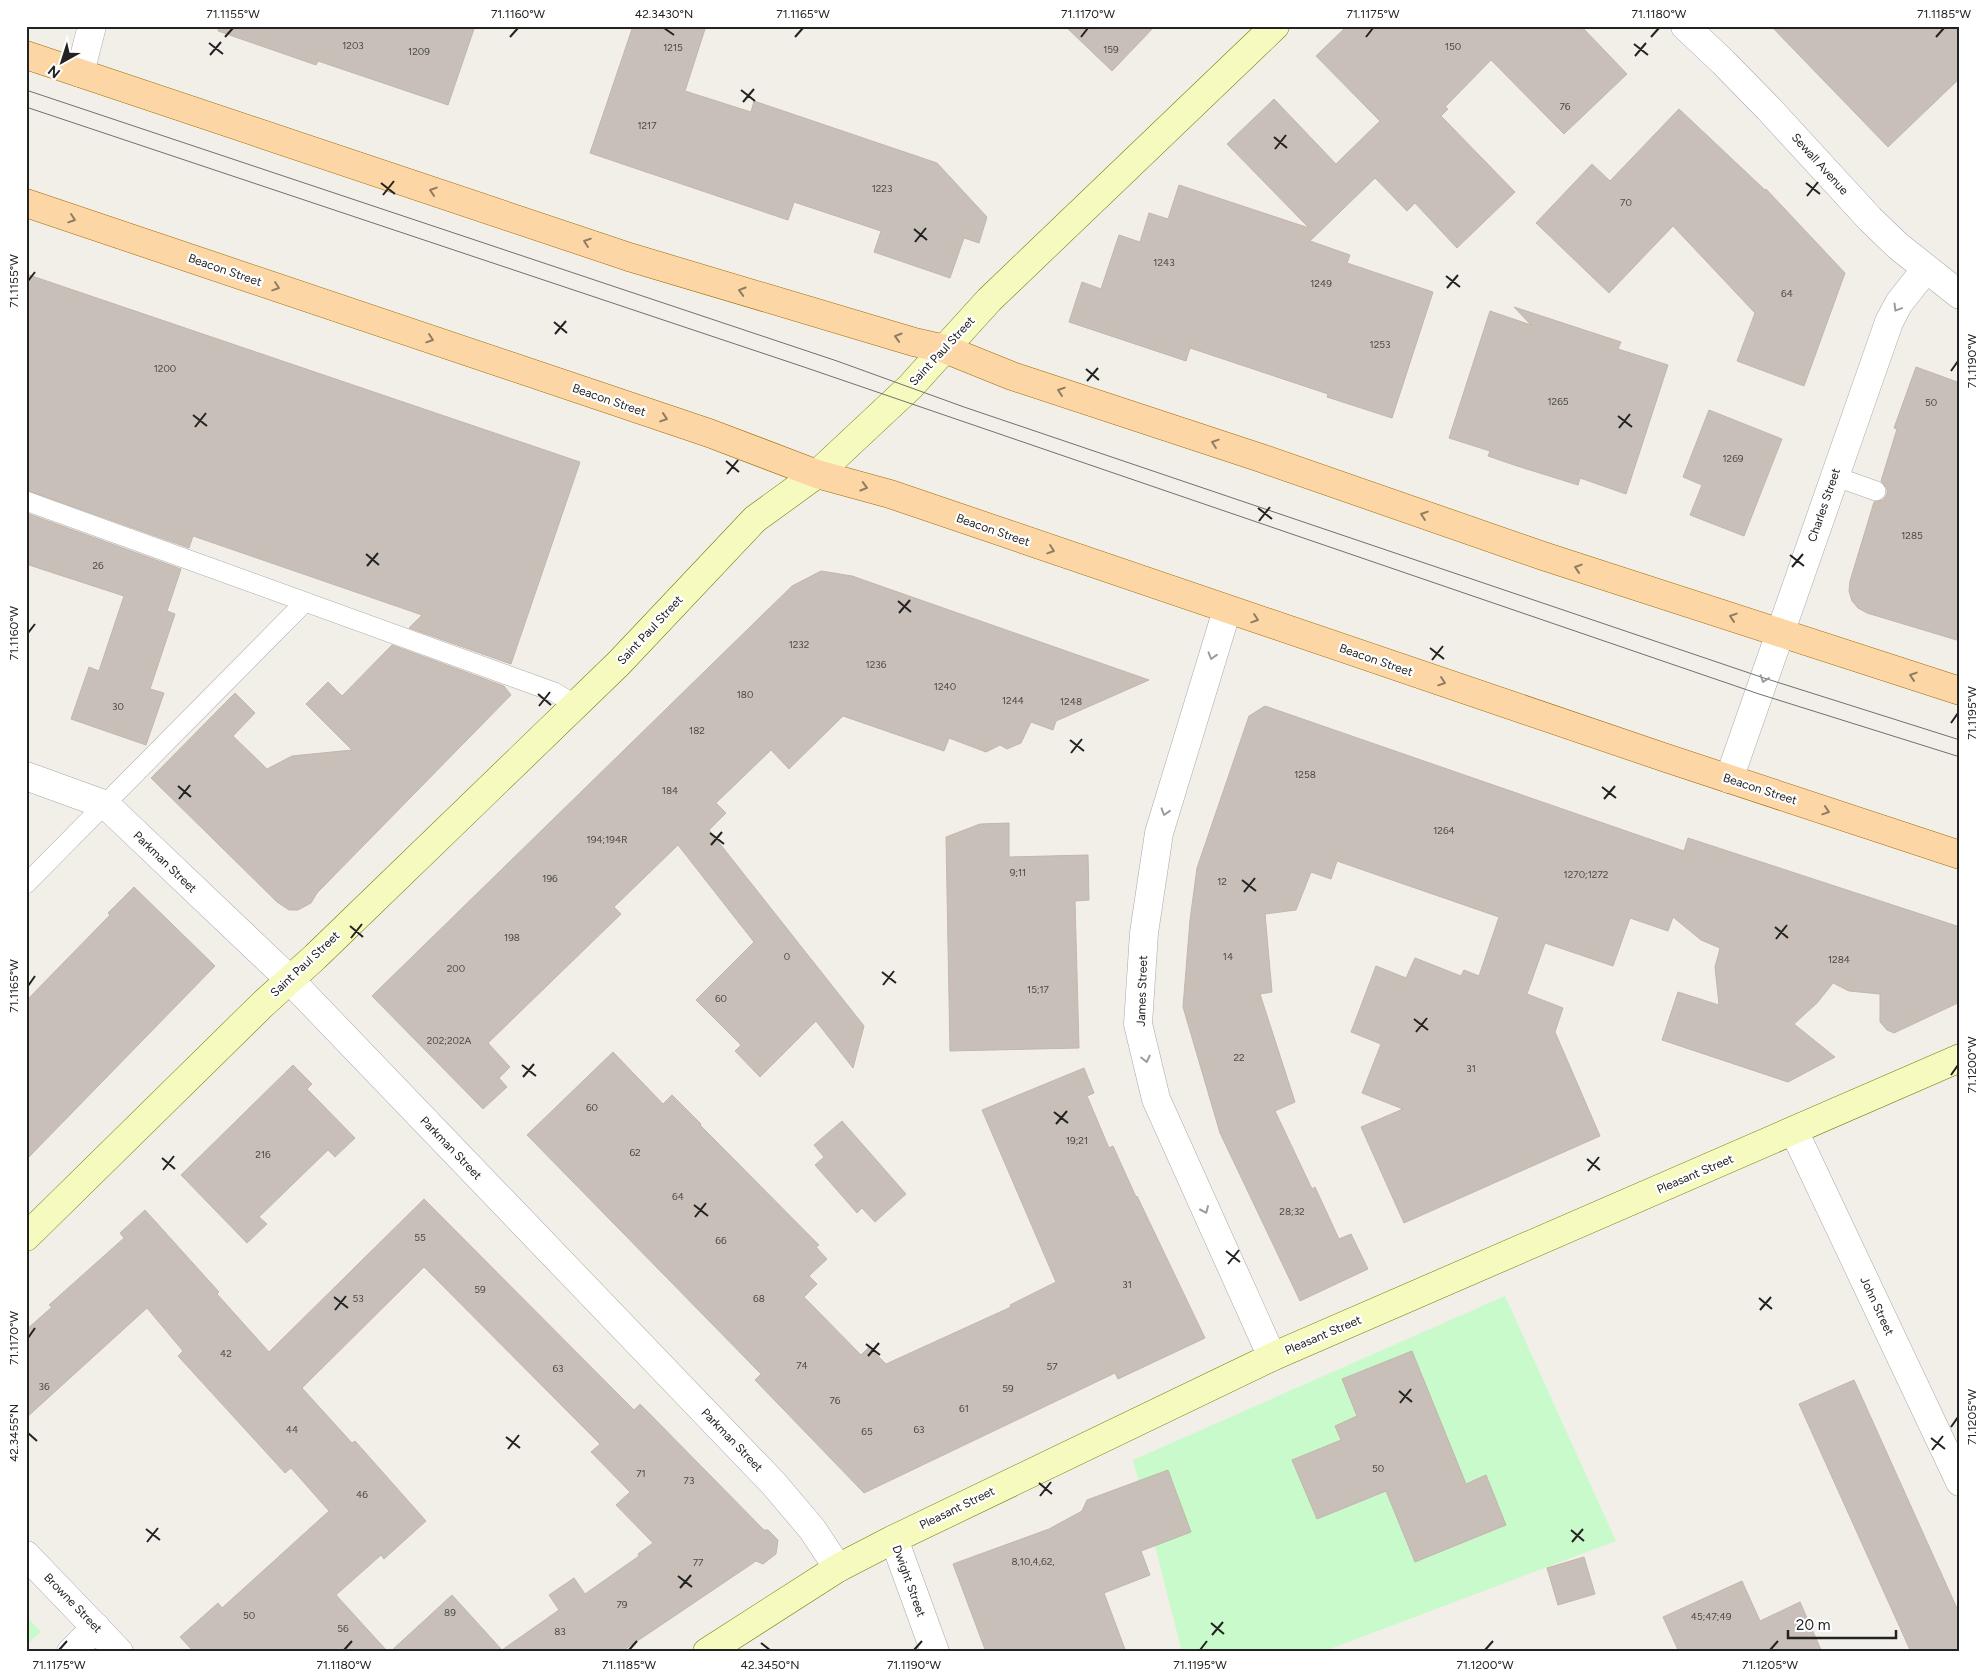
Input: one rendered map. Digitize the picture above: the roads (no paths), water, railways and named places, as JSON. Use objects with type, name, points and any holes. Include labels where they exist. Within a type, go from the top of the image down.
[{"type":"main road","name":"Saint Paul Street","points":[[26,1237],[289,980],[620,663],[755,519],[817,474],[910,387],[989,300],[1275,26]]},
{"type":"main road","points":[[26,55],[673,271],[914,342],[945,349],[1012,376],[1261,458],[1543,556],[1960,691]]},
{"type":"main road","name":"Beacon Street","points":[[26,203],[726,438],[817,474],[890,494],[1227,610],[1960,855]]},
{"type":"main road","name":"Pleasant Street","points":[[707,1652],[838,1568],[894,1539],[1272,1357],[1960,1058]]},
{"type":"street","points":[[80,73],[92,26]]},
{"type":"street","name":"Sewall Avenue","points":[[1685,26],[1769,109],[1870,219],[1926,269],[1960,295]]},
{"type":"street","name":"Charles Street","points":[[1730,779],[1779,633],[1889,322],[1899,303],[1926,269]]},
{"type":"street","name":"James Street","points":[[1227,610],[1159,833],[1144,933],[1138,1024],[1156,1099],[1272,1357]]},
{"type":"street","name":"Parkman Street","points":[[26,776],[106,805],[289,980],[774,1484],[812,1529],[838,1568]]},
{"type":"street","name":"John Street","points":[[1794,1130],[1960,1482]]},
{"type":"street","name":"Dwight Street","points":[[894,1539],[935,1652]]},
{"type":"street","name":"Browne Street","points":[[26,1554],[119,1652]]},
{"type":"street","points":[[71,1652],[96,1627]]},
{"type":"lane","points":[[1834,476],[1876,491]]},
{"type":"lane","points":[[26,501],[554,692],[576,705]]},
{"type":"lane","points":[[26,884],[305,602]]},
{"type":"tram line","points":[[26,90],[837,361],[964,407],[1764,678],[1960,740]]},
{"type":"tram line","points":[[26,107],[801,366],[1759,694],[1960,757]]}]
